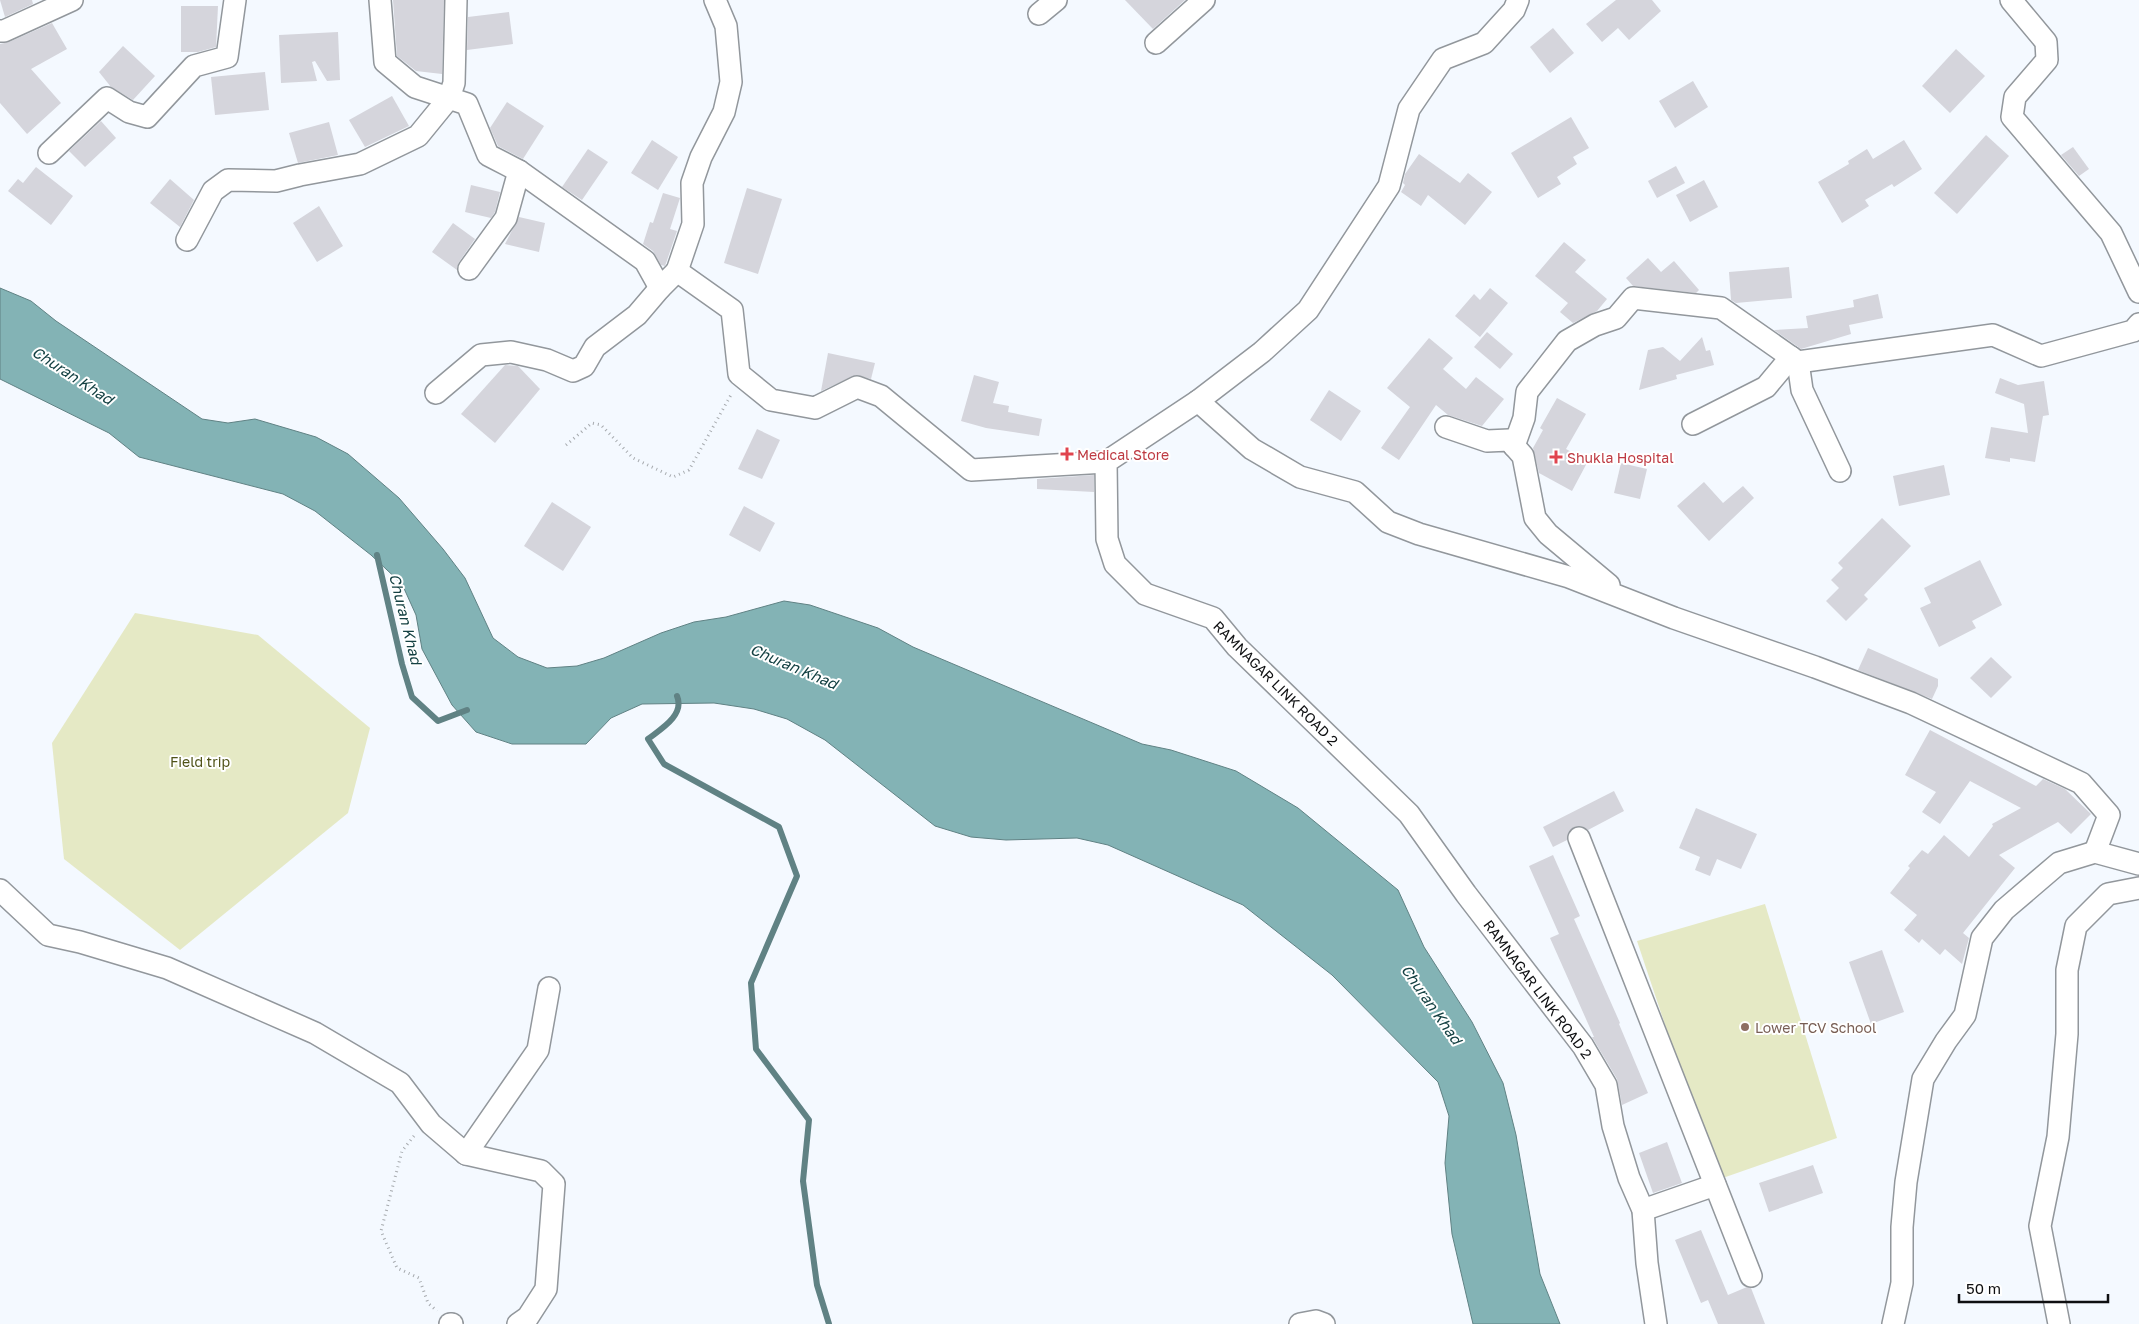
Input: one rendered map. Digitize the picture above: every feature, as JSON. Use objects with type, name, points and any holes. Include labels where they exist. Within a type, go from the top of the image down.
[{"type":"street","points":[[0,30],[4,31],[72,0]]},
{"type":"street","points":[[49,153],[107,98],[128,112],[147,117],[194,66],[227,57],[235,0]]},
{"type":"street","points":[[380,0],[385,62],[415,88],[467,104],[488,155],[519,171],[645,261],[660,288]]},
{"type":"street","points":[[187,240],[213,191],[228,180],[276,181],[360,164],[418,136],[449,98],[454,83],[456,0]]},
{"type":"street","points":[[436,393],[481,355],[511,352],[547,360],[573,372],[584,366],[595,347],[637,315],[677,271],[694,224],[692,182],[701,157],[724,112],[731,82],[726,26],[715,0]]},
{"type":"street","points":[[1039,14],[1056,0]]},
{"type":"street","points":[[1156,43],[1204,0]]},
{"type":"street","points":[[677,271],[732,310],[739,374],[771,400],[815,408],[857,387],[880,396],[971,470],[1106,462],[1198,401],[1262,352],[1308,310],[1389,186],[1409,109],[1443,59],[1484,43],[1514,10],[1518,0]]},
{"type":"street","points":[[2011,0],[2046,42],[2047,60],[2014,97],[2012,117],[2111,233],[2139,292]]},
{"type":"street","points":[[469,269],[506,218],[519,171]]},
{"type":"street","points":[[1514,446],[1524,418],[1527,392],[1567,342],[1595,324],[1616,318],[1633,298],[1720,308],[1794,359],[1802,390],[1840,472]]},
{"type":"street","points":[[1692,424],[1766,387],[1794,359],[1993,334],[2041,356],[2134,331],[2139,324]]},
{"type":"street","points":[[1198,401],[1252,450],[1300,477],[1354,492],[1388,522],[1419,534],[1569,577],[1674,618],[1815,667],[1910,703],[2081,784],[2109,815],[2095,852]]},
{"type":"street","points":[[1446,427],[1487,442],[1509,440],[1523,456],[1535,518],[1548,534],[1628,600]]},
{"type":"street","name":"RAMNAGAR LINK ROAD 2","points":[[1106,462],[1107,538],[1115,564],[1145,594],[1212,618],[1237,647],[1409,814],[1466,894],[1583,1046],[1606,1085],[1616,1135],[1629,1178],[1643,1210],[1647,1263],[1656,1324]]},
{"type":"street","points":[[1579,838],[1751,1276]]},
{"type":"street","points":[[1893,1324],[1902,1283],[1902,1227],[1906,1182],[1923,1079],[1946,1040],[1965,1014],[1982,938],[2004,910],[2059,863],[2095,852],[2139,864]]},
{"type":"street","points":[[2059,1324],[2040,1226],[2058,1137],[2067,1034],[2067,970],[2076,926],[2108,894],[2139,888]]},
{"type":"street","points":[[0,890],[48,935],[80,942],[167,968],[315,1034],[400,1083],[431,1124],[466,1154],[541,1171],[554,1184],[546,1289],[528,1317],[518,1324]]},
{"type":"street","points":[[466,1154],[538,1050],[549,988]]},
{"type":"street","points":[[1643,1210],[1715,1184]]},
{"type":"street","points":[[1300,1324],[1316,1321],[1324,1324]]},
{"type":"path","points":[[566,445],[592,423],[601,425],[633,458],[673,477],[689,470],[732,393],[739,374]]},
{"type":"path","points":[[431,1124],[416,1134],[402,1151],[381,1231],[397,1268],[419,1278],[428,1303],[451,1324]]},
{"type":"green space","name":"Field trip","points":[[135,613],[258,635],[370,728],[348,813],[180,950],[64,859],[52,743]]},
{"type":"green space","points":[[1765,904],[1837,1138],[1717,1180],[1637,941]]},
{"type":"water","points":[[0,288],[31,301],[56,321],[202,419],[228,423],[255,419],[316,437],[348,454],[399,498],[443,549],[465,578],[493,638],[518,657],[547,668],[577,666],[604,658],[661,633],[694,622],[726,617],[784,601],[810,605],[878,628],[913,647],[1142,744],[1171,750],[1236,771],[1298,808],[1398,890],[1424,947],[1472,1022],[1503,1083],[1516,1135],[1540,1274],[1560,1324],[1473,1324],[1452,1234],[1445,1163],[1449,1116],[1438,1082],[1332,975],[1243,905],[1108,845],[1077,838],[1006,840],[971,837],[935,826],[825,740],[787,719],[754,709],[714,703],[642,704],[611,718],[586,744],[512,744],[476,732],[452,705],[422,649],[416,615],[402,584],[371,555],[315,511],[283,494],[139,457],[109,433],[0,379]]},
{"type":"building","points":[[0,0],[32,0],[33,4],[5,17]]},
{"type":"building","points":[[393,0],[444,0],[442,74],[416,71],[397,56]]},
{"type":"building","points":[[1125,0],[1185,0],[1153,29]]},
{"type":"building","points":[[1616,0],[1652,0],[1661,11],[1629,40],[1618,28],[1602,42],[1586,24]]},
{"type":"building","points":[[181,6],[218,6],[216,47],[198,52],[181,52]]},
{"type":"building","points":[[509,12],[513,44],[467,50],[468,17]]},
{"type":"building","points":[[52,23],[67,49],[31,69],[61,103],[27,134],[0,103],[0,44],[9,42]]},
{"type":"building","points":[[1553,28],[1574,53],[1550,73],[1530,47]]},
{"type":"building","points":[[338,32],[340,80],[327,81],[315,61],[312,62],[317,81],[281,83],[279,35]]},
{"type":"building","points":[[123,46],[155,76],[133,100],[111,87],[99,72]]},
{"type":"building","points":[[1956,49],[1985,76],[1950,113],[1922,86]]},
{"type":"building","points":[[265,72],[269,110],[215,115],[211,77]]},
{"type":"building","points":[[1693,81],[1708,107],[1675,128],[1659,101]]},
{"type":"building","points":[[392,96],[409,126],[365,147],[349,120]]},
{"type":"building","points":[[507,102],[544,126],[523,159],[498,146],[490,128]]},
{"type":"building","points":[[1571,117],[1589,148],[1573,157],[1577,164],[1557,177],[1561,184],[1538,198],[1511,153]]},
{"type":"building","points":[[101,121],[116,138],[85,167],[69,151]]},
{"type":"building","points":[[329,122],[338,155],[298,163],[289,133]]},
{"type":"building","points":[[1986,135],[2009,156],[1957,214],[1934,193]]},
{"type":"building","points":[[652,140],[678,157],[658,190],[631,173]]},
{"type":"building","points":[[1904,140],[1922,169],[1894,187],[1892,184],[1865,200],[1869,206],[1842,223],[1818,182],[1849,164],[1848,161],[1867,149],[1873,159]]},
{"type":"building","points":[[2073,147],[2089,169],[2079,176],[2061,155]]},
{"type":"building","points":[[588,149],[608,162],[582,200],[562,187]]},
{"type":"building","points":[[1419,154],[1460,183],[1468,173],[1492,192],[1465,225],[1428,195],[1421,206],[1401,192],[1405,185],[1403,183],[1405,174]]},
{"type":"building","points":[[1676,166],[1685,183],[1657,198],[1648,181]]},
{"type":"building","points":[[36,167],[73,196],[51,225],[8,191],[18,179],[23,183]]},
{"type":"building","points":[[170,179],[194,200],[180,227],[150,203]]},
{"type":"building","points":[[1704,180],[1718,207],[1690,222],[1676,195]]},
{"type":"building","points":[[471,185],[500,192],[495,212],[491,218],[465,212]]},
{"type":"building","points":[[747,188],[782,199],[758,274],[724,263]]},
{"type":"building","points":[[663,193],[680,198],[670,229],[677,231],[665,266],[661,265],[653,251],[643,244],[650,222],[653,223]]},
{"type":"building","points":[[319,206],[343,246],[317,262],[293,223]]},
{"type":"building","points":[[519,217],[545,223],[539,252],[505,244]]},
{"type":"building","points":[[453,223],[475,239],[459,262],[457,270],[432,252]]},
{"type":"building","points":[[1564,242],[1586,260],[1575,272],[1607,299],[1597,311],[1573,323],[1560,312],[1568,303],[1535,276]]},
{"type":"building","points":[[1648,258],[1661,272],[1674,261],[1699,290],[1696,293],[1633,286],[1626,278]]},
{"type":"building","points":[[1789,267],[1792,298],[1736,303],[1731,300],[1729,272]]},
{"type":"building","points":[[1490,288],[1508,303],[1480,337],[1455,316],[1474,294],[1480,300]]},
{"type":"building","points":[[1878,294],[1883,318],[1849,325],[1851,334],[1801,349],[1774,330],[1808,328],[1806,316],[1854,307],[1853,300]]},
{"type":"building","points":[[1487,332],[1513,354],[1500,369],[1474,347]]},
{"type":"building","points":[[1702,337],[1706,351],[1710,350],[1714,365],[1676,375],[1677,379],[1639,390],[1648,350],[1663,347],[1680,361]]},
{"type":"building","points":[[1429,338],[1453,358],[1443,369],[1466,389],[1476,377],[1504,399],[1482,426],[1448,415],[1436,405],[1399,460],[1381,448],[1410,407],[1387,388]]},
{"type":"building","points":[[828,353],[875,363],[871,379],[856,375],[821,391]]},
{"type":"building","points":[[505,365],[518,366],[540,389],[495,443],[461,414]]},
{"type":"building","points":[[974,375],[999,382],[993,403],[1009,406],[1008,412],[1042,419],[1039,436],[986,428],[961,421]]},
{"type":"building","points":[[2000,378],[2018,385],[2044,381],[2049,415],[2043,416],[2035,462],[2010,458],[2010,462],[1985,458],[1991,427],[2028,433],[2024,404],[1995,393]]},
{"type":"building","points":[[1329,390],[1361,411],[1341,441],[1310,420]]},
{"type":"building","points":[[1557,398],[1586,414],[1566,449],[1588,461],[1572,491],[1539,473],[1533,448],[1543,430],[1540,428]]},
{"type":"building","points":[[757,429],[780,440],[762,479],[738,469]]},
{"type":"building","points":[[1621,463],[1647,469],[1640,499],[1614,493]]},
{"type":"building","points":[[1944,465],[1950,495],[1899,506],[1893,476]]},
{"type":"building","points":[[1094,475],[1094,492],[1037,489],[1037,479]]},
{"type":"building","points":[[1704,482],[1723,503],[1743,486],[1754,498],[1709,541],[1677,506]]},
{"type":"building","points":[[552,502],[591,527],[563,571],[524,546]]},
{"type":"building","points":[[744,506],[775,523],[760,552],[729,535]]},
{"type":"building","points":[[1882,518],[1911,546],[1864,595],[1868,599],[1846,621],[1826,601],[1839,588],[1831,580],[1843,568],[1838,563]]},
{"type":"building","points":[[1980,560],[2002,605],[1972,621],[1976,628],[1939,647],[1920,608],[1931,603],[1924,588]]},
{"type":"building","points":[[1868,648],[1938,679],[1938,686],[1932,699],[1858,670]]},
{"type":"building","points":[[1991,657],[2012,677],[1991,698],[1970,678]]},
{"type":"building","points":[[1930,730],[2036,786],[2043,779],[2065,789],[2091,814],[2071,834],[2058,822],[1999,855],[2015,868],[1963,933],[1969,938],[1962,964],[1945,949],[1940,955],[1922,939],[1919,943],[1904,930],[1917,915],[1890,893],[1910,868],[1908,866],[1922,850],[1928,854],[1944,835],[1969,857],[1993,826],[1992,824],[2021,808],[1970,781],[1940,824],[1922,812],[1936,792],[1905,775]]},
{"type":"building","points":[[1614,791],[1624,811],[1588,830],[1581,826],[1574,827],[1569,831],[1567,840],[1553,847],[1543,827]]},
{"type":"building","points":[[1696,808],[1757,834],[1741,869],[1717,859],[1710,876],[1695,870],[1700,857],[1679,848]]},
{"type":"building","points":[[1553,855],[1580,916],[1574,919],[1620,1023],[1648,1093],[1622,1105],[1617,1079],[1592,1037],[1594,1037],[1550,938],[1559,934],[1529,866]]},
{"type":"building","points":[[1882,950],[1904,1012],[1871,1024],[1849,962]]},
{"type":"building","points":[[1667,1142],[1682,1183],[1653,1193],[1639,1153]]},
{"type":"building","points":[[1813,1165],[1823,1193],[1769,1212],[1759,1183]]},
{"type":"building","points":[[1701,1230],[1728,1295],[1747,1287],[1751,1288],[1765,1324],[1718,1324],[1708,1300],[1701,1303],[1675,1240]]},
{"type":"waterway","name":"Churan Khad","points":[[377,555],[402,664],[412,697],[438,721],[467,710]]},
{"type":"waterway","points":[[677,696],[679,703],[675,715],[665,726],[648,739],[664,764],[779,827],[797,876],[751,983],[756,1049],[809,1120],[803,1181],[817,1285],[829,1324]]},
{"type":"place","name":"Medical Store","points":[[1067,454]]},
{"type":"place","name":"Shukla Hospital","points":[[1556,457]]},
{"type":"place","name":"Lower TCV School","points":[[1745,1027]]}]
